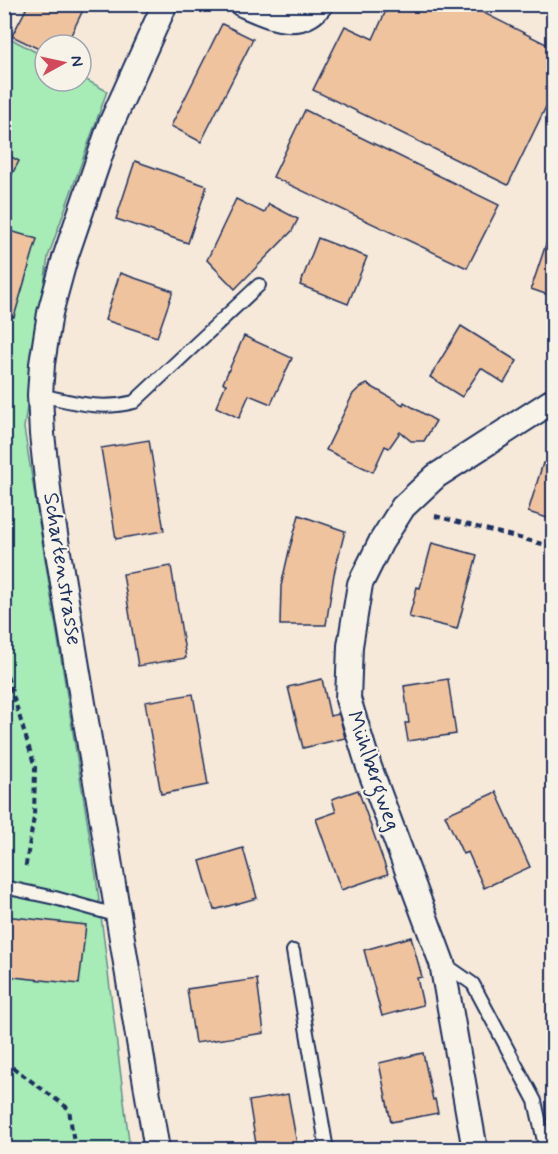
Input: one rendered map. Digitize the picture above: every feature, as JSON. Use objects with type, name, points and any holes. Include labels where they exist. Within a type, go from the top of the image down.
[{"type":"street","name":"Schartenstrasse","points":[[157,1149],[49,498],[40,395],[50,313],[69,247],[110,126],[165,4]]},
{"type":"street","points":[[242,4],[268,15],[288,20],[309,15],[321,4]]},
{"type":"street","name":"Mühlbergweg","points":[[475,1149],[442,963],[369,767],[348,699],[350,646],[360,584],[381,542],[403,507],[436,476],[554,400]]},
{"type":"lane","points":[[40,395],[94,407],[117,406],[134,402],[259,285]]},
{"type":"lane","points":[[4,887],[55,897],[119,916]]},
{"type":"lane","points":[[293,951],[327,1149]]},
{"type":"lane","points":[[442,963],[473,984],[535,1101],[546,1149]]},
{"type":"path","points":[[403,507],[554,547]]},
{"type":"path","points":[[4,666],[35,767],[34,817],[21,890]]},
{"type":"path","points":[[4,1061],[69,1109],[75,1149]]},
{"type":"green space","points":[[4,35],[33,51],[33,93],[93,93],[93,83],[107,91],[48,257],[24,428],[96,876],[130,1149],[5,1149]]},
{"type":"building","points":[[18,4],[86,4],[72,33],[33,33],[33,46],[12,36],[26,9]]},
{"type":"building","points":[[389,4],[466,4],[554,48],[554,90],[508,185],[313,90],[345,26],[373,39]]},
{"type":"building","points":[[222,24],[253,39],[201,142],[171,126]]},
{"type":"building","points":[[305,110],[499,205],[467,268],[273,177]]},
{"type":"building","points":[[4,153],[19,161],[4,189]]},
{"type":"building","points":[[135,161],[207,186],[188,243],[116,219]]},
{"type":"building","points":[[236,199],[264,213],[269,204],[298,219],[292,231],[235,289],[207,260]]},
{"type":"building","points":[[554,220],[554,297],[531,289]]},
{"type":"building","points":[[4,229],[37,239],[14,317],[4,314]]},
{"type":"building","points":[[318,238],[367,257],[348,304],[300,285]]},
{"type":"building","points":[[120,273],[173,291],[157,337],[105,320]]},
{"type":"building","points":[[461,326],[517,361],[504,383],[481,368],[462,397],[430,377]]},
{"type":"building","points":[[244,336],[292,358],[271,404],[249,395],[239,418],[216,407],[226,384],[223,383]]},
{"type":"building","points":[[367,384],[436,421],[424,441],[411,441],[400,432],[389,448],[385,446],[373,472],[326,450],[353,394]]},
{"type":"building","points":[[149,440],[164,531],[116,539],[101,448]]},
{"type":"building","points":[[554,453],[554,520],[528,512],[543,463],[550,465]]},
{"type":"building","points":[[299,515],[345,531],[334,574],[326,625],[280,625],[281,586]]},
{"type":"building","points":[[432,543],[477,555],[457,629],[409,617],[417,587],[420,588]]},
{"type":"building","points":[[171,566],[186,658],[138,666],[123,574]]},
{"type":"building","points":[[322,679],[330,716],[339,714],[345,738],[303,748],[288,687]]},
{"type":"building","points":[[448,679],[456,734],[408,741],[405,723],[409,723],[404,686]]},
{"type":"building","points":[[193,694],[208,785],[161,794],[145,702]]},
{"type":"building","points":[[358,790],[388,874],[341,890],[316,819],[336,812],[332,799]]},
{"type":"building","points":[[496,792],[530,867],[484,888],[468,852],[463,854],[445,815]]},
{"type":"building","points":[[243,848],[257,898],[214,910],[200,861]]},
{"type":"building","points":[[4,916],[86,925],[79,984],[4,976]]},
{"type":"building","points":[[411,937],[422,977],[417,978],[423,1005],[382,1016],[364,950]]},
{"type":"building","points":[[257,979],[264,1033],[195,1043],[187,989]]},
{"type":"building","points":[[423,1053],[438,1113],[391,1122],[379,1063]]},
{"type":"building","points":[[288,1094],[298,1150],[257,1150],[249,1101]]}]
